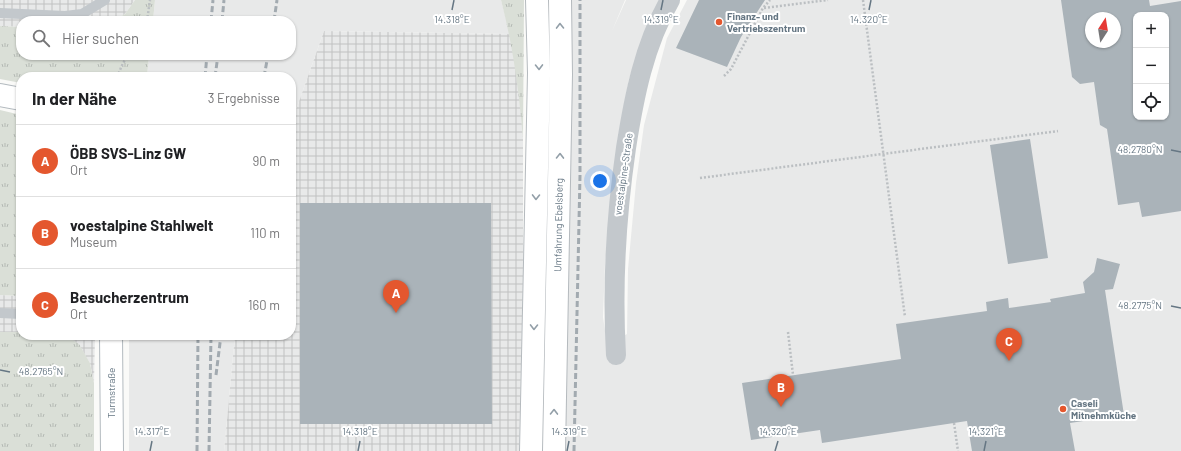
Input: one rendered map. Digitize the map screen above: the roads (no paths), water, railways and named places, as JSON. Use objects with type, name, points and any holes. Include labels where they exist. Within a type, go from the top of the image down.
[{"type":"main road","points":[[531,451],[538,81],[537,0]]},
{"type":"main road","name":"Umfahrung Ebelsberg","points":[[554,451],[561,74],[560,0]]},
{"type":"main road","points":[[0,94],[16,98]]},
{"type":"main road","name":"Turmstraße","points":[[111,340],[112,451]]},
{"type":"street","name":"voestalpine-Straße","points":[[616,355],[614,313],[615,267],[617,222],[624,166],[639,78],[654,33],[670,0]]},
{"type":"lane","points":[[0,13],[65,16],[82,14],[105,0]]},
{"type":"lane","points":[[0,313],[16,314]]},
{"type":"railway","points":[[211,16],[213,0]]},
{"type":"railway","points":[[222,16],[224,0]]},
{"type":"railway","points":[[275,16],[277,0]]},
{"type":"railway","points":[[574,451],[580,176],[580,0]]},
{"type":"railway","points":[[205,72],[207,60]]},
{"type":"railway","points":[[216,72],[217,60]]},
{"type":"railway","points":[[265,72],[267,60]]},
{"type":"railway","points":[[197,451],[198,340]]},
{"type":"railway","points":[[209,451],[211,340]]},
{"type":"railway","points":[[216,375],[220,340]]},
{"type":"place","name":"Finanz- und Vertriebszentrum","points":[[719,22]]},
{"type":"place","name":"ÖBB SVS-Linz GW","points":[[396,313]]},
{"type":"place","name":"Besucherzentrum","points":[[1009,361]]},
{"type":"place","name":"voestalpine Stahlwelt","points":[[781,407]]},
{"type":"place","name":"Caseli Mitnehmküche","points":[[1063,409]]}]
